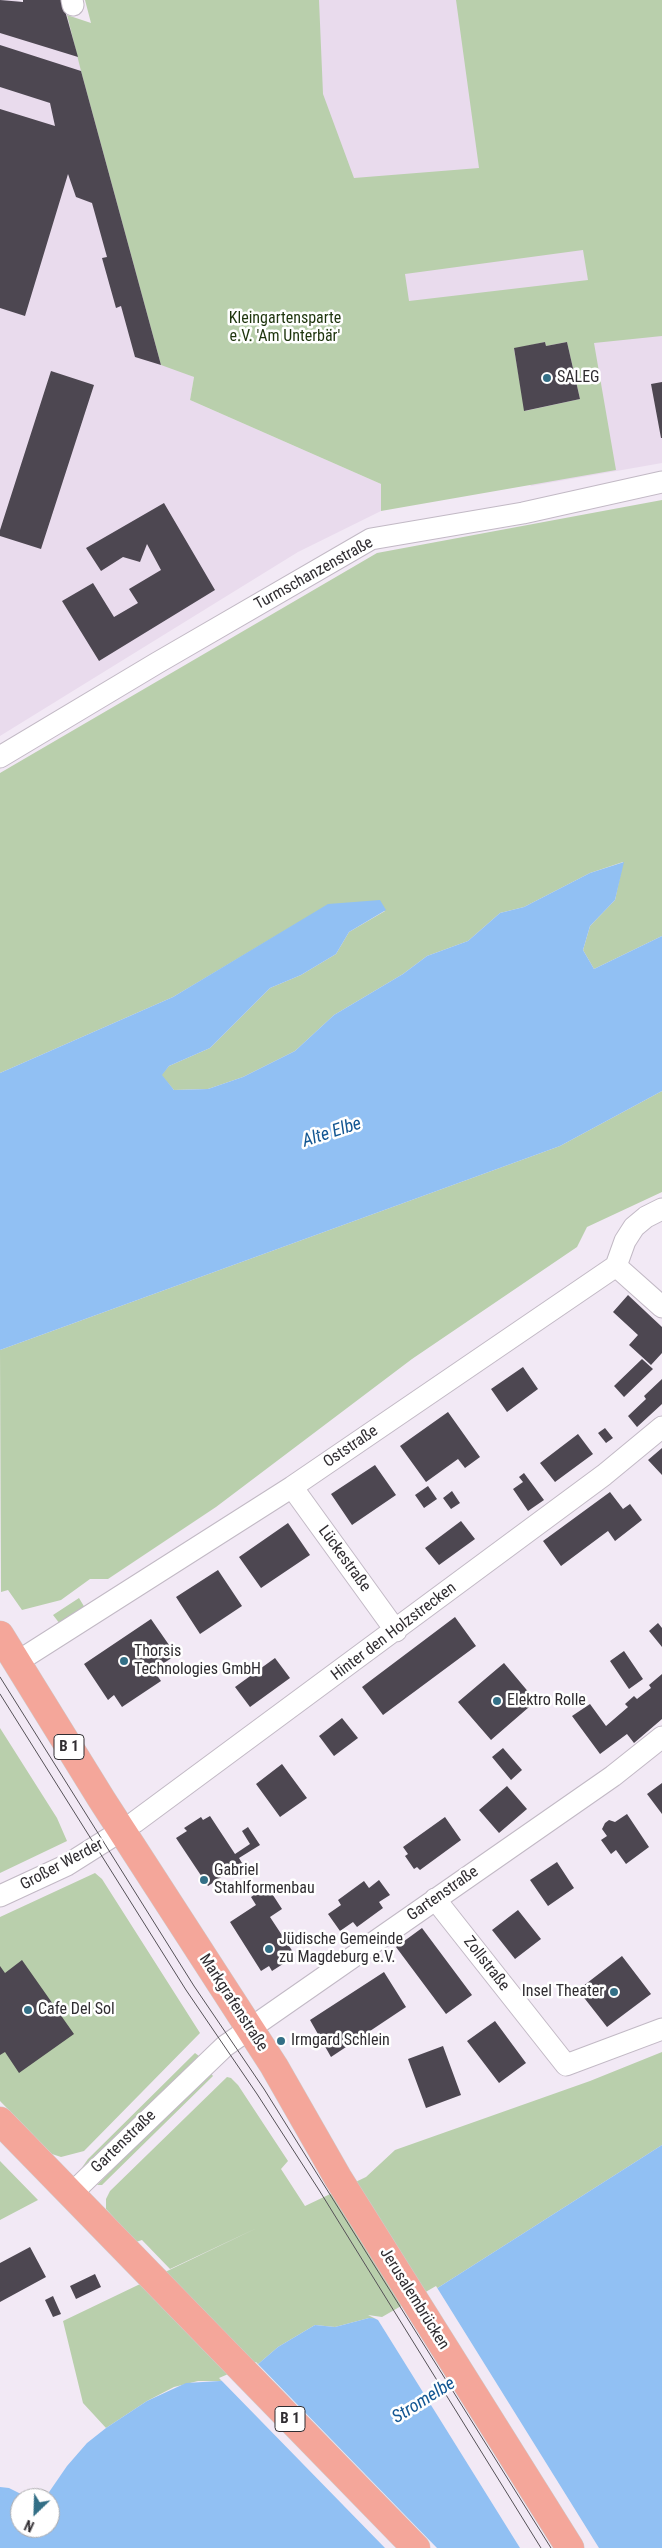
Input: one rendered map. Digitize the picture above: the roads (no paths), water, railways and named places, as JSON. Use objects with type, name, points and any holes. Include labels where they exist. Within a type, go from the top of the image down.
[{"type":"main road","name":"B 1","points":[[0,1634],[122,1831]]},
{"type":"main road","name":"Markgrafenstraße","points":[[122,1831],[250,2028],[338,2178]]},
{"type":"main road","name":"B 1","points":[[0,2120],[416,2548]]},
{"type":"main road","name":"Jerusalembrücken","points":[[338,2178],[570,2548]]},
{"type":"street","name":"Turmschanzenstraße","points":[[0,757],[156,663],[371,539],[523,513],[662,482]]},
{"type":"street","points":[[662,1209],[646,1217],[634,1227],[616,1266],[662,1307]]},
{"type":"street","name":"Oststraße","points":[[17,1662],[292,1487],[616,1266]]},
{"type":"street","name":"Hinter den Holzstrecken","points":[[122,1831],[396,1631],[604,1475],[662,1427]]},
{"type":"street","name":"Lückestraße","points":[[292,1487],[396,1631]]},
{"type":"street","name":"Gartenstraße","points":[[71,2194],[214,2055],[613,1776],[662,1737]]},
{"type":"street","name":"Großer Werder","points":[[0,1896],[61,1868],[122,1831]]},
{"type":"street","name":"Zollstraße","points":[[435,1899],[566,2065],[662,2029]]},
{"type":"water","name":"Alte Elbe","points":[[624,862],[615,900],[590,926],[583,950],[594,969],[662,936],[662,1091],[560,1146],[0,1350],[0,1073],[173,997],[328,904],[380,900],[386,910],[349,932],[336,954],[301,975],[270,988],[210,1048],[169,1066],[162,1075],[174,1090],[208,1089],[243,1077],[295,1051],[334,1015],[403,974],[427,956],[468,941],[500,913],[524,907],[590,873]]},
{"type":"water","name":"Stromelbe","points":[[662,2145],[662,2548],[0,2548],[0,2487],[10,2488],[10,2538],[60,2538],[60,2488],[52,2488],[67,2466],[87,2443],[106,2428],[147,2401],[186,2383],[220,2381],[257,2365],[278,2347],[315,2325],[335,2327],[369,2318],[383,2319],[414,2303]]},
{"type":"tram line","points":[[0,1677],[194,1986],[264,2089],[551,2548]]},
{"type":"tram line","points":[[0,1694],[186,1990],[257,2094],[319,2190],[541,2548]]},
{"type":"place","name":"SALEG","points":[[547,378]]},
{"type":"place","name":"Thorsis Technologies GmbH","points":[[124,1661]]},
{"type":"place","name":"Elektro Rolle","points":[[497,1701]]},
{"type":"place","name":"Gabriel Stahlformenbau","points":[[204,1880]]},
{"type":"place","name":"Jüdische Gemeinde zu Magdeburg e.V.","points":[[269,1949]]},
{"type":"place","name":"Insel Theater","points":[[614,1992]]},
{"type":"place","name":"Cafe Del Sol","points":[[28,2010]]},
{"type":"place","name":"Irmgard Schlein","points":[[281,2041]]},
{"type":"park label","name":"Kleingartensparte e.V. 'Am Unterbär'","points":[[285,328]]}]
